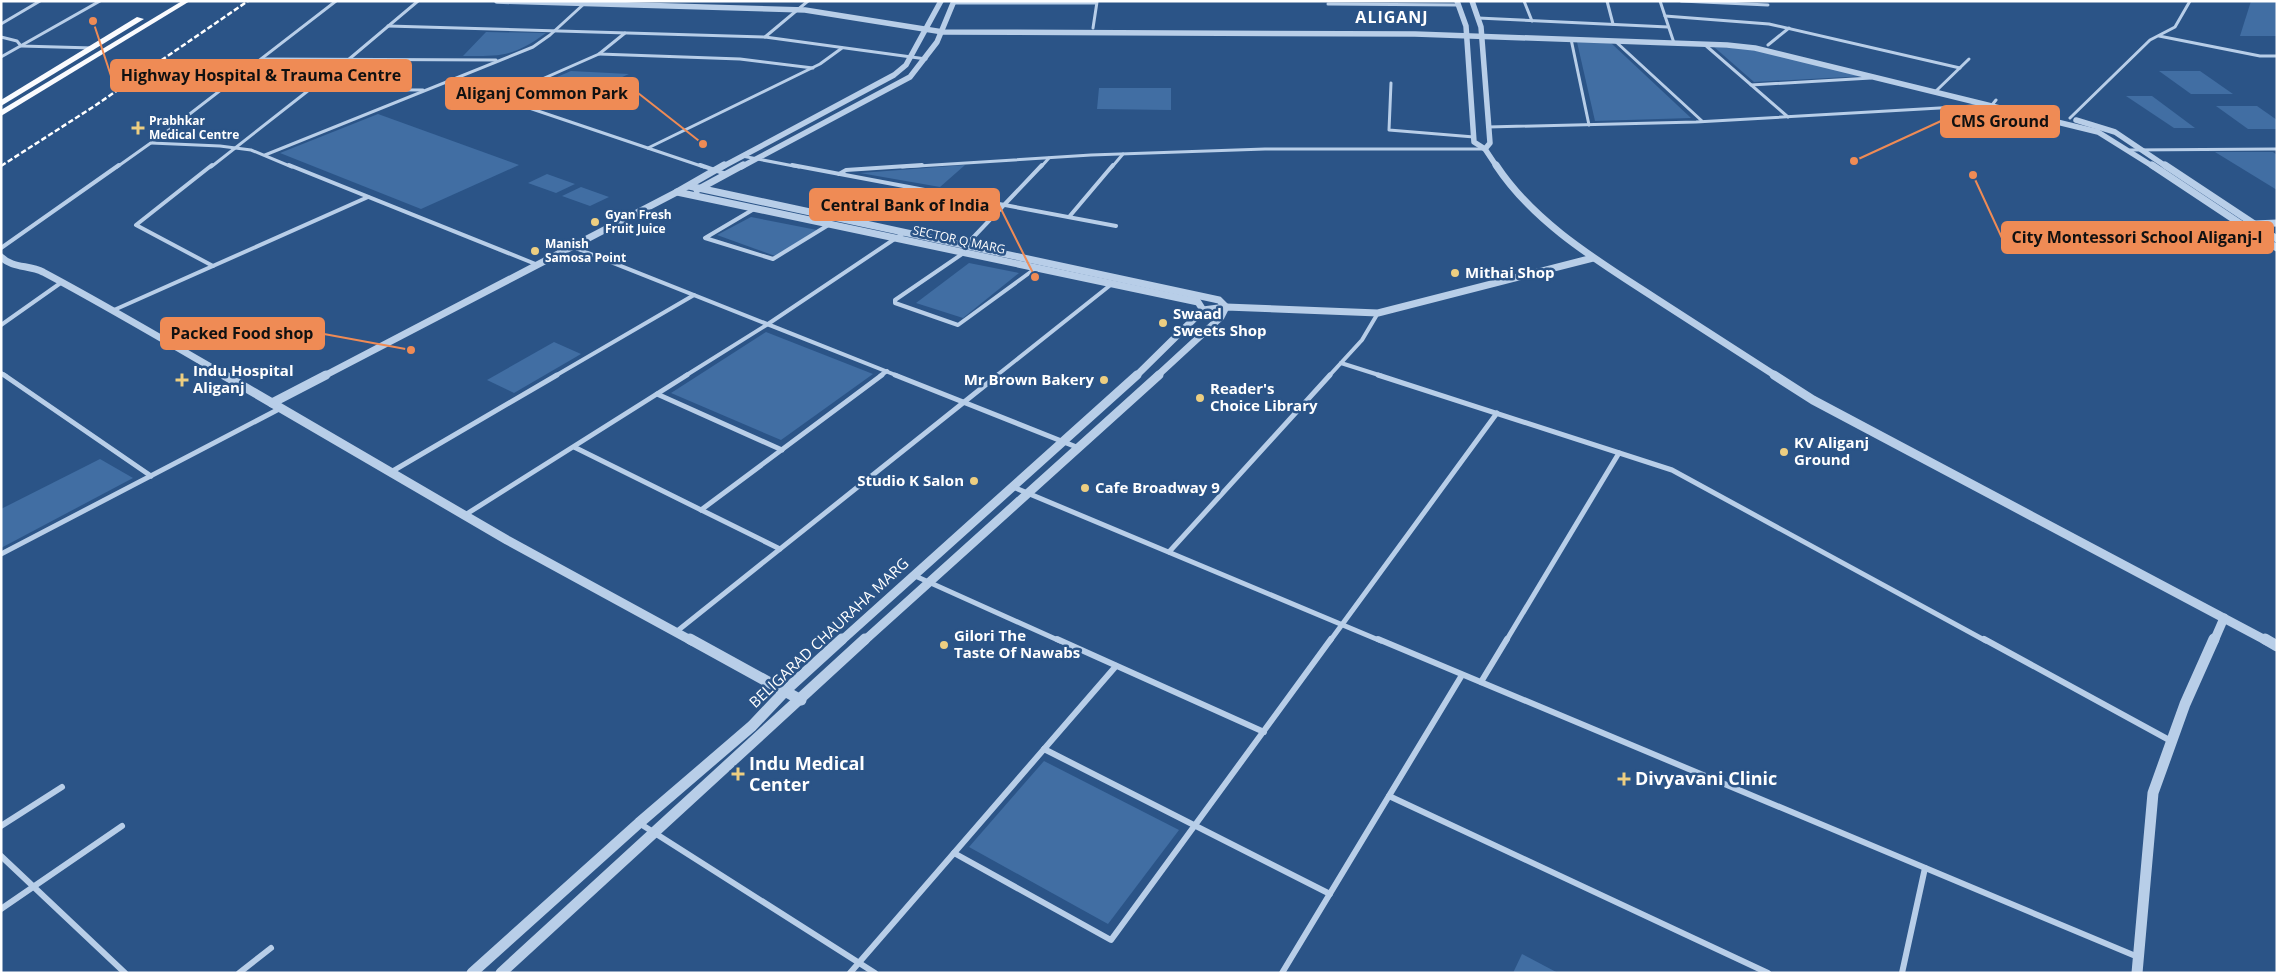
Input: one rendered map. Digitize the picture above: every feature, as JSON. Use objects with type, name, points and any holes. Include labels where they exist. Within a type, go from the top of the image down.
[{"type":"main road","points":[[1,104],[170,1]]},
{"type":"main road","points":[[1,114],[186,1]]},
{"type":"street","points":[[1,24],[40,1]]},
{"type":"street","points":[[1,57],[100,1]]},
{"type":"street","points":[[1,248],[151,143],[336,1]]},
{"type":"street","points":[[348,60],[418,1]]},
{"type":"street","points":[[497,1],[798,9],[928,26]]},
{"type":"street","points":[[633,5],[639,1]]},
{"type":"street","points":[[674,1],[806,3],[944,29],[1466,33],[1571,39],[1739,41],[1768,45],[1941,86],[2098,132],[2130,150],[2277,248]]},
{"type":"street","points":[[272,403],[689,186],[894,75],[906,65],[941,1]]},
{"type":"street","points":[[1472,1],[1482,34],[1490,143],[1485,149]]},
{"type":"street","points":[[1524,1],[1532,20]]},
{"type":"street","points":[[1607,1],[1614,24]]},
{"type":"street","points":[[1660,1],[1673,40]]},
{"type":"street","points":[[1680,1],[1768,5],[1764,1]]},
{"type":"street","points":[[2070,118],[2150,40],[2175,27],[2190,1]]},
{"type":"street","points":[[689,195],[755,158],[910,77],[926,59],[944,29],[954,2],[1096,2],[1093,28]]},
{"type":"street","points":[[264,155],[533,47],[556,30],[585,3]]},
{"type":"street","points":[[765,37],[806,3]]},
{"type":"street","points":[[1328,4],[1457,3],[1466,33],[1474,142],[1485,149],[1509,185],[1551,224],[1593,258],[1813,400],[2277,646]]},
{"type":"street","points":[[1665,16],[1746,20],[1789,28],[1960,68]]},
{"type":"street","points":[[1478,18],[1668,27]]},
{"type":"street","points":[[388,26],[765,37],[926,59]]},
{"type":"street","points":[[944,29],[1093,28],[1268,32]]},
{"type":"street","points":[[1768,45],[1789,28]]},
{"type":"street","points":[[499,98],[599,54],[625,33]]},
{"type":"street","points":[[1482,34],[1673,40],[1756,48],[1936,91],[2070,118],[2115,132],[2277,239]]},
{"type":"street","points":[[2158,36],[2260,56],[2277,56]]},
{"type":"street","points":[[1,37],[17,41],[21,46],[94,48]]},
{"type":"street","points":[[1571,39],[1589,125]]},
{"type":"street","points":[[1615,40],[1702,122]]},
{"type":"street","points":[[1704,44],[1788,116]]},
{"type":"street","points":[[648,148],[813,68],[842,48]]},
{"type":"street","points":[[599,54],[733,59],[813,68]]},
{"type":"street","points":[[262,59],[501,60]]},
{"type":"street","points":[[1936,91],[1969,59]]},
{"type":"street","points":[[1751,85],[1879,77]]},
{"type":"street","points":[[449,81],[726,174]]},
{"type":"street","points":[[1391,83],[1388,130],[1474,137]]},
{"type":"street","points":[[223,89],[426,90]]},
{"type":"street","points":[[213,266],[136,225],[309,90]]},
{"type":"street","points":[[1488,127],[1702,122],[1994,102]]},
{"type":"street","points":[[151,143],[236,147],[264,155],[538,265]]},
{"type":"street","points":[[839,174],[846,170],[1123,154],[1265,149],[1485,149]]},
{"type":"street","points":[[2130,150],[2277,149]]},
{"type":"street","points":[[1070,217],[1123,154]]},
{"type":"street","points":[[742,156],[1116,226]]},
{"type":"street","points":[[1036,268],[958,325],[895,303],[895,300],[969,246],[1004,205],[1049,158]]},
{"type":"street","points":[[689,186],[1207,296],[1219,300],[1226,307]]},
{"type":"street","name":"SECTOR Q MARG","points":[[677,192],[1198,302],[1203,310]]},
{"type":"street","points":[[114,310],[368,196]]},
{"type":"street","points":[[754,209],[705,238],[773,259],[839,218]]},
{"type":"street","points":[[2242,225],[2277,223]]},
{"type":"street","points":[[465,516],[768,324],[905,232]]},
{"type":"street","points":[[961,252],[969,246]]},
{"type":"street","points":[[573,247],[1080,448]]},
{"type":"street","points":[[1,257],[7,263],[39,270],[114,310],[465,516],[786,690],[801,700]]},
{"type":"street","points":[[1203,310],[1226,307],[1378,313],[1593,258]]},
{"type":"street","points":[[676,632],[1120,278]]},
{"type":"street","points":[[1,325],[62,282]]},
{"type":"street","points":[[391,472],[694,295]]},
{"type":"street","points":[[501,973],[929,581],[1080,448],[1221,316],[1226,307]]},
{"type":"street","name":"BELIGARAD CHAURAHA MARG","points":[[472,973],[639,823],[752,726],[786,690],[1150,364],[1203,310]]},
{"type":"street","points":[[1168,552],[1362,340],[1378,313]]},
{"type":"street","points":[[1341,363],[1672,470],[2171,741]]},
{"type":"street","points":[[702,510],[887,371]]},
{"type":"street","points":[[1,373],[151,476]]},
{"type":"street","points":[[657,394],[782,450]]},
{"type":"street","points":[[1,554],[281,408]]},
{"type":"street","points":[[954,853],[1111,940],[1497,413]]},
{"type":"street","points":[[574,446],[780,549]]},
{"type":"street","points":[[1481,682],[1619,453]]},
{"type":"street","points":[[1013,487],[1029,492],[2138,958]]},
{"type":"street","points":[[913,575],[1264,732]]},
{"type":"street","points":[[2137,973],[2153,793],[2185,704],[2224,618]]},
{"type":"street","points":[[850,973],[1116,666]]},
{"type":"street","points":[[1282,973],[1462,675]]},
{"type":"street","points":[[1044,749],[1330,894]]},
{"type":"street","points":[[1,826],[62,786]]},
{"type":"street","points":[[1389,796],[1768,973]]},
{"type":"street","points":[[639,823],[656,832],[875,973]]},
{"type":"street","points":[[1,909],[122,826]]},
{"type":"street","points":[[1,856],[125,973]]},
{"type":"street","points":[[1902,973],[1925,868]]},
{"type":"street","points":[[239,973],[271,948]]},
{"type":"shaded area","points":[[2251,1],[2277,1],[2277,36],[2240,36]]},
{"type":"shaded area","points":[[486,32],[546,33],[525,47],[507,54],[463,56]]},
{"type":"shaded area","points":[[1577,42],[1611,43],[1691,118],[1595,121]]},
{"type":"shaded area","points":[[1714,47],[1752,49],[1865,76],[1754,82]]},
{"type":"shaded area","points":[[571,71],[629,74],[547,110],[508,98]]},
{"type":"shaded area","points":[[2159,71],[2200,71],[2233,94],[2191,94]]},
{"type":"shaded area","points":[[1099,88],[1171,88],[1171,110],[1097,109]]},
{"type":"shaded area","points":[[2126,96],[2152,96],[2195,128],[2174,128]]},
{"type":"shaded area","points":[[2216,106],[2257,106],[2277,120],[2277,129],[2248,129]]},
{"type":"shaded area","points":[[378,114],[519,165],[421,209],[280,153]]},
{"type":"shaded area","points":[[2215,152],[2273,152],[2277,155],[2277,190]]},
{"type":"shaded area","points":[[965,165],[940,187],[860,173]]},
{"type":"shaded area","points":[[547,174],[575,184],[556,193],[528,183]]},
{"type":"shaded area","points":[[581,187],[609,197],[590,206],[562,196]]},
{"type":"shaded area","points":[[751,217],[817,230],[775,256],[717,235]]},
{"type":"shaded area","points":[[969,263],[1019,273],[963,318],[916,303]]},
{"type":"shaded area","points":[[766,332],[873,374],[781,440],[671,393]]},
{"type":"shaded area","points":[[554,342],[581,354],[514,393],[487,380]]},
{"type":"shaded area","points":[[100,459],[133,478],[1,548],[1,509]]},
{"type":"shaded area","points":[[1044,761],[1179,830],[1108,924],[969,847]]},
{"type":"shaded area","points":[[1522,954],[1558,973],[1513,973]]},
{"type":"railway","points":[[1,166],[93,107],[248,1]]},
{"type":"place","name":"Highway Hospital & Trauma Centre","points":[[93,21]]},
{"type":"place","name":"Prabhkar Medical Centre","points":[[138,128]]},
{"type":"place","name":"Aliganj Common Park","points":[[703,144]]},
{"type":"place","name":"CMS Ground","points":[[1854,161]]},
{"type":"place","name":"City Montessori School Aliganj-I","points":[[1973,175]]},
{"type":"place","name":"Gyan Fresh Fruit Juice","points":[[595,222]]},
{"type":"place","name":"Manish Samosa Point","points":[[535,251]]},
{"type":"place","name":"Mithai Shop","points":[[1455,273]]},
{"type":"place","name":"Central Bank of India","points":[[1035,277]]},
{"type":"place","name":"Swaad Sweets Shop","points":[[1163,323]]},
{"type":"place","name":"Packed Food shop","points":[[411,350]]},
{"type":"place","name":"Indu Hospital Aliganj","points":[[182,380]]},
{"type":"place","name":"Mr Brown Bakery","points":[[1104,380]]},
{"type":"place","name":"Reader's Choice Library","points":[[1200,398]]},
{"type":"place","name":"KV Aliganj Ground","points":[[1784,452]]},
{"type":"place","name":"Studio K Salon","points":[[974,481]]},
{"type":"place","name":"Cafe Broadway 9","points":[[1085,488]]},
{"type":"place","name":"Gilori The Taste Of Nawabs","points":[[944,645]]},
{"type":"place","name":"Indu Medical Center","points":[[738,774]]},
{"type":"place","name":"Divyavani Clinic","points":[[1624,779]]},
{"type":"district","name":"ALIGANJ","points":[[1392,17]]}]
